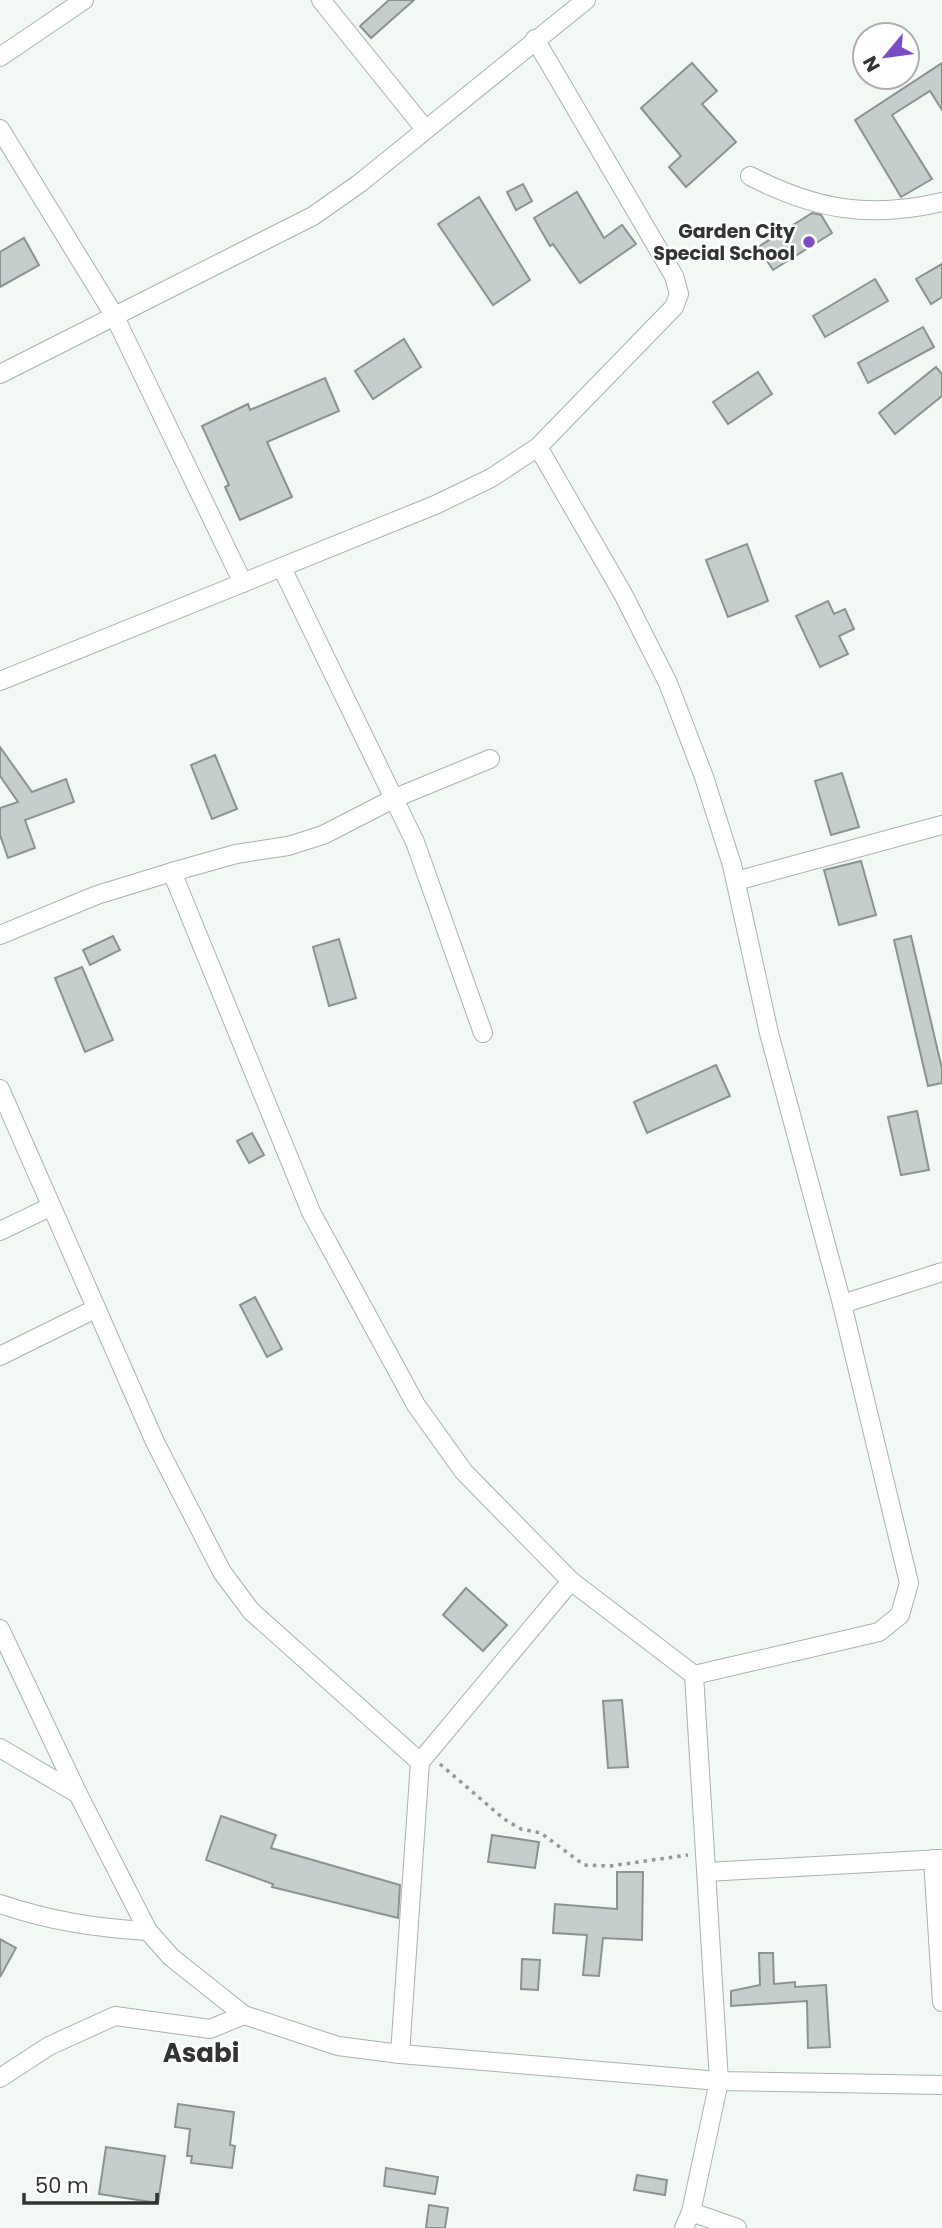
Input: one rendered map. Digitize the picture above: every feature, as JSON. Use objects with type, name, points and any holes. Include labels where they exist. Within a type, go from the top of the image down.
[{"type":"street","points":[[0,57],[84,0]]},
{"type":"street","points":[[321,0],[425,129]]},
{"type":"street","points":[[0,374],[313,216],[360,183],[586,0]]},
{"type":"street","points":[[0,681],[435,505],[491,478],[538,447],[674,307],[679,293],[674,276],[535,39]]},
{"type":"street","points":[[0,129],[114,315],[243,583]]},
{"type":"street","points":[[750,176],[789,196],[866,212],[916,208],[942,202]]},
{"type":"street","points":[[538,447],[622,594],[668,683],[704,777],[736,881],[769,1033],[842,1304],[909,1583],[907,1600],[900,1615],[878,1632],[694,1675]]},
{"type":"street","points":[[282,568],[395,797],[443,915],[484,1033]]},
{"type":"street","points":[[0,935],[97,895],[236,853],[288,846],[323,835],[395,797],[490,759]]},
{"type":"street","points":[[736,881],[942,825]]},
{"type":"street","points":[[172,872],[311,1212],[416,1405],[464,1472],[571,1581],[694,1675],[719,2081],[688,2220],[737,2228]]},
{"type":"street","points":[[0,1089],[94,1309],[155,1442],[236,1594],[425,1758]]},
{"type":"street","points":[[0,1231],[50,1207]]},
{"type":"street","points":[[842,1304],[942,1272]]},
{"type":"street","points":[[0,1356],[94,1309]]},
{"type":"street","points":[[400,2054],[425,1758],[571,1581]]},
{"type":"street","points":[[0,1629],[78,1794],[148,1931],[171,1958],[244,2015],[338,2046],[400,2054],[719,2081],[942,2085]]},
{"type":"street","points":[[0,1748],[78,1794]]},
{"type":"street","points":[[707,1872],[938,1859],[942,2001]]},
{"type":"street","points":[[0,1904],[46,1919],[95,1927],[148,1931]]},
{"type":"street","points":[[0,2078],[49,2046],[115,2016],[210,2029],[244,2015]]},
{"type":"path","points":[[425,1758],[504,1819],[522,1829],[541,1833],[584,1865],[610,1866],[704,1853]]},
{"type":"building","points":[[389,0],[414,0],[371,38],[360,26]]},
{"type":"building","points":[[692,63],[717,91],[702,104],[736,142],[686,187],[669,167],[681,156],[641,108]]},
{"type":"building","points":[[942,63],[942,110],[930,91],[892,115],[932,179],[901,197],[855,120],[899,91],[921,91],[921,77]]},
{"type":"building","points":[[523,184],[532,201],[516,210],[507,192]]},
{"type":"building","points":[[577,192],[604,238],[622,225],[636,244],[580,283],[553,244],[550,246],[534,218]]},
{"type":"building","points":[[479,197],[530,280],[493,305],[438,224]]},
{"type":"building","points":[[812,213],[821,215],[832,233],[773,270],[758,247]]},
{"type":"building","points":[[24,238],[39,265],[0,287],[0,252]]},
{"type":"building","points":[[942,264],[942,297],[931,304],[916,279]]},
{"type":"building","points":[[875,279],[888,301],[825,337],[813,316]]},
{"type":"building","points":[[923,327],[934,347],[868,383],[858,363]]},
{"type":"building","points":[[404,339],[421,367],[373,399],[355,371]]},
{"type":"building","points":[[936,367],[942,374],[942,396],[895,434],[879,413]]},
{"type":"building","points":[[758,372],[772,394],[728,424],[713,402]]},
{"type":"building","points":[[325,378],[339,411],[267,442],[292,497],[240,520],[225,487],[229,485],[202,426],[248,404],[250,410]]},
{"type":"building","points":[[747,544],[768,601],[728,617],[706,560]]},
{"type":"building","points":[[828,601],[834,614],[845,609],[854,629],[839,636],[848,654],[820,667],[796,616]]},
{"type":"building","points":[[0,747],[32,792],[66,779],[74,802],[25,820],[35,848],[8,858],[0,835],[0,808],[18,802],[0,776]]},
{"type":"building","points":[[215,755],[237,809],[212,819],[191,765]]},
{"type":"building","points":[[842,773],[859,827],[831,835],[815,781]]},
{"type":"building","points":[[861,861],[876,915],[839,925],[824,870]]},
{"type":"building","points":[[113,936],[120,950],[90,965],[83,950]]},
{"type":"building","points":[[911,936],[942,1069],[942,1083],[928,1086],[894,940]]},
{"type":"building","points":[[339,939],[356,998],[329,1006],[313,947]]},
{"type":"building","points":[[82,967],[113,1040],[85,1052],[55,978]]},
{"type":"building","points":[[716,1065],[730,1096],[647,1133],[634,1102]]},
{"type":"building","points":[[917,1111],[929,1170],[901,1175],[888,1117]]},
{"type":"building","points":[[252,1133],[264,1155],[249,1163],[237,1141]]},
{"type":"building","points":[[255,1297],[282,1349],[267,1357],[240,1305]]},
{"type":"building","points":[[466,1588],[507,1625],[483,1651],[443,1615]]},
{"type":"building","points":[[622,1700],[628,1767],[608,1768],[603,1701]]},
{"type":"building","points":[[221,1816],[276,1835],[271,1848],[400,1885],[398,1918],[272,1887],[273,1884],[206,1860]]},
{"type":"building","points":[[492,1835],[539,1842],[535,1868],[488,1862]]},
{"type":"building","points":[[617,1872],[643,1872],[642,1940],[603,1938],[599,1976],[583,1975],[587,1935],[553,1933],[555,1904],[617,1909]]},
{"type":"building","points":[[0,1939],[16,1948],[0,1977]]},
{"type":"building","points":[[759,1953],[773,1953],[774,1984],[795,1982],[795,1987],[826,1985],[830,2047],[808,2048],[807,2001],[731,2006],[731,1991],[760,1985]]},
{"type":"building","points":[[522,1959],[540,1960],[538,1990],[521,1989]]},
{"type":"building","points":[[178,2104],[234,2112],[230,2145],[235,2146],[232,2168],[191,2163],[192,2156],[187,2156],[190,2129],[175,2127]]},
{"type":"building","points":[[106,2147],[165,2156],[158,2203],[99,2194]]},
{"type":"building","points":[[386,2168],[438,2177],[435,2194],[384,2186]]},
{"type":"building","points":[[637,2175],[667,2180],[665,2195],[634,2190]]},
{"type":"building","points":[[429,2205],[448,2208],[445,2228],[426,2228]]},
{"type":"place","name":"Garden City Special School","points":[[809,242]]},
{"type":"district","name":"Asabi","points":[[201,2053]]}]
